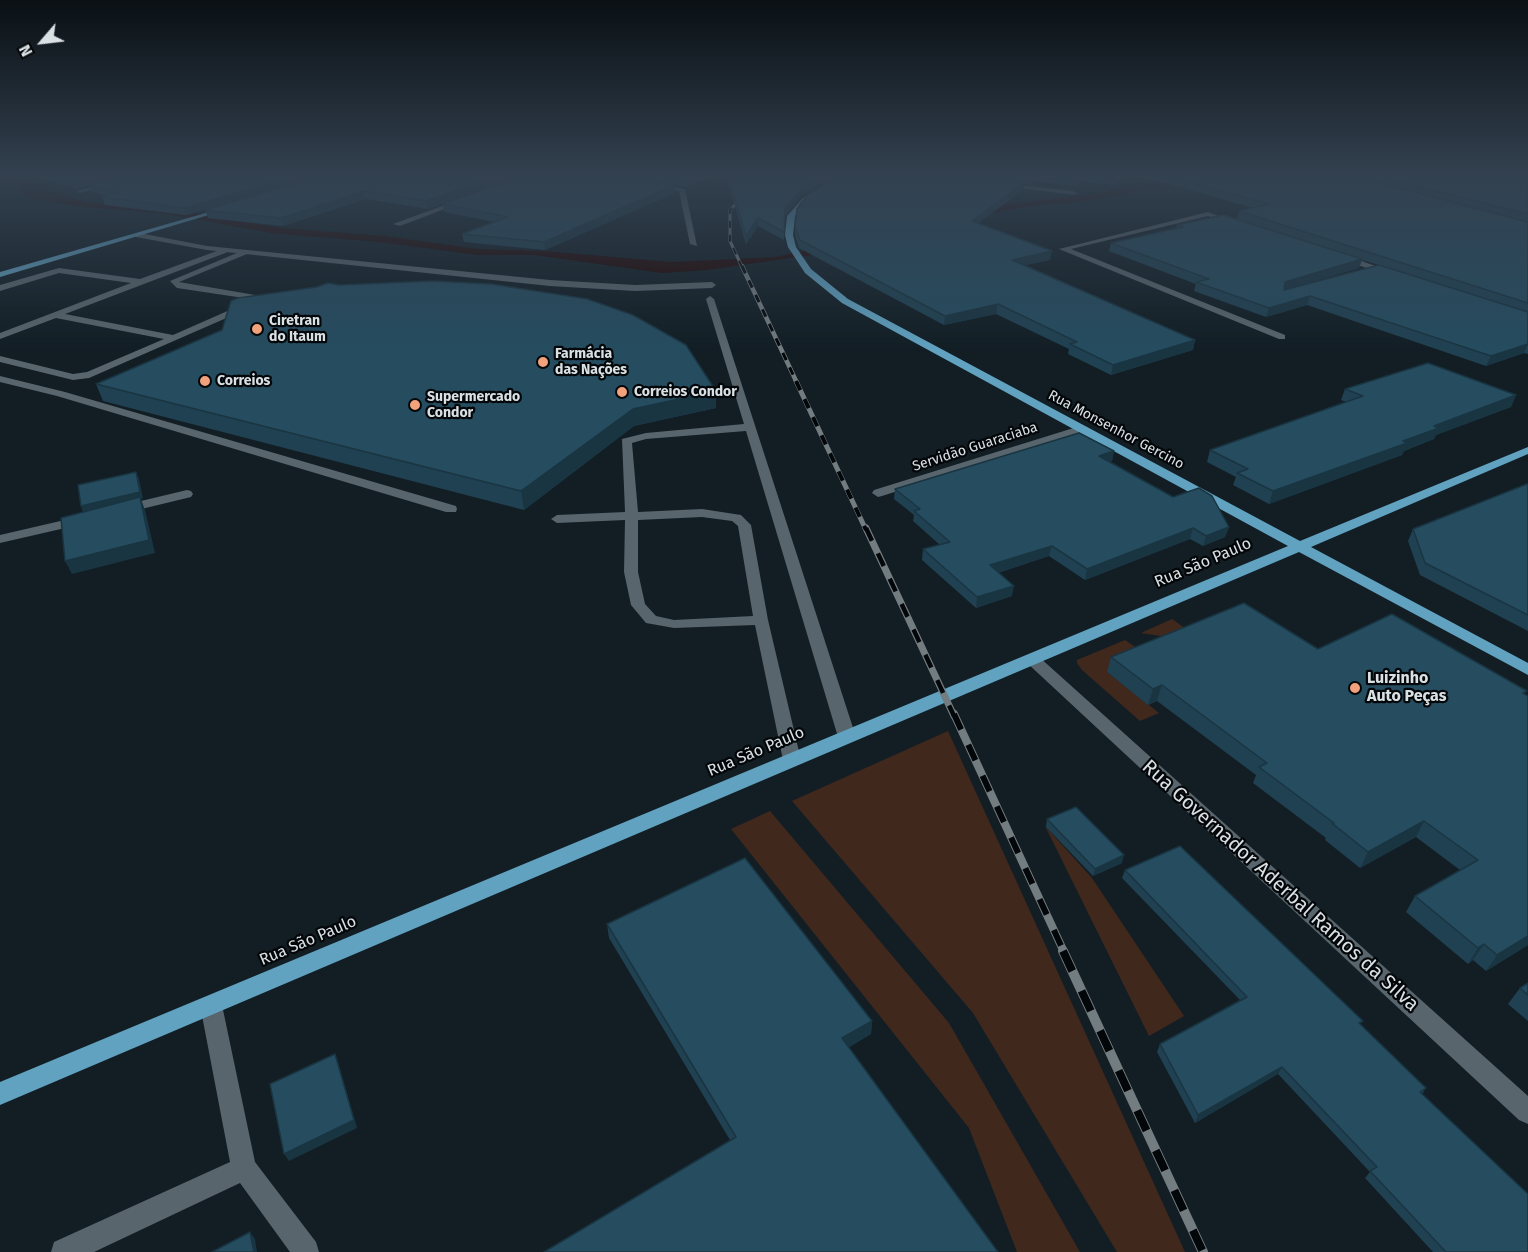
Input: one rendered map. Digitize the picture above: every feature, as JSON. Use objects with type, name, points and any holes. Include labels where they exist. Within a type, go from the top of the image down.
[{"type":"main road","points":[[0,275],[144,233]]},
{"type":"main road","name":"Rua Monsenhor Gercino","points":[[790,233],[792,247],[800,262],[824,286],[877,320],[1528,670]]},
{"type":"main road","name":"Rua São Paulo","points":[[0,1094],[1528,450]]},
{"type":"street","points":[[692,233],[694,244]]},
{"type":"street","points":[[1128,233],[1063,249],[1282,337]]},
{"type":"street","points":[[139,235],[225,250],[595,287],[654,288],[712,285]]},
{"type":"street","points":[[0,336],[225,250]]},
{"type":"street","points":[[0,358],[73,377],[103,370],[261,299],[177,285],[174,281],[244,252]]},
{"type":"street","points":[[1331,254],[1398,275]]},
{"type":"street","points":[[1365,272],[1376,268]]},
{"type":"street","points":[[0,288],[59,270],[141,282]]},
{"type":"street","points":[[710,299],[847,737]]},
{"type":"street","points":[[55,315],[176,338]]},
{"type":"street","points":[[0,380],[72,397],[451,509]]},
{"type":"street","points":[[750,427],[646,436],[626,441],[632,516],[631,572],[638,605],[651,620],[674,624],[761,620]]},
{"type":"street","name":"Servidão Guaraciaba","points":[[878,494],[1080,429]]},
{"type":"street","points":[[0,539],[187,495]]},
{"type":"street","points":[[557,519],[702,513],[736,518],[744,525],[761,620],[792,760]]},
{"type":"street","name":"Rua Governador Aderbal Ramos da Silva","points":[[1032,659],[1528,1112]]},
{"type":"street","points":[[211,1005],[235,1134],[244,1168],[306,1252]]},
{"type":"street","points":[[64,1252],[244,1168]]},
{"type":"shaded area","points":[[275,233],[352,233],[478,249],[544,251],[672,262],[775,257],[886,233],[906,233],[833,252],[707,270],[662,273],[534,255],[478,255],[378,242]]},
{"type":"shaded area","points":[[1172,619],[1206,643],[1141,633]]},
{"type":"shaded area","points":[[1125,640],[1147,655],[1107,672],[1159,713],[1140,721],[1077,663],[1077,660]]},
{"type":"shaded area","points":[[948,731],[1185,1252],[1117,1252],[973,1013],[792,801]]},
{"type":"shaded area","points":[[770,811],[949,1023],[1080,1252],[1017,1252],[969,1128],[731,829]]},
{"type":"shaded area","points":[[1045,826],[1092,878],[1184,1016],[1149,1036]]},
{"type":"building","points":[[464,233],[564,233],[544,242]]},
{"type":"building","points":[[797,233],[1005,233],[1052,251],[1012,260],[1195,340],[1113,365],[1070,344],[1077,342],[998,304],[945,316],[800,240]]},
{"type":"building","points":[[1154,233],[1281,233],[1362,259],[1285,282],[1284,290],[1379,265],[1528,312],[1528,344],[1491,356],[1310,296],[1269,308],[1196,282],[1209,279],[1111,243]]},
{"type":"building","points":[[1309,233],[1528,233],[1528,303]]},
{"type":"building","name":"Supermercado Condor","points":[[432,281],[491,284],[587,299],[633,315],[686,345],[716,391],[633,409],[521,491],[96,384],[222,330],[231,301],[238,298],[317,287],[328,283],[339,285]]},
{"type":"building","points":[[1428,363],[1516,395],[1434,426],[1439,428],[1403,441],[1407,443],[1273,491],[1237,473],[1248,469],[1210,450],[1363,396],[1345,389]]},
{"type":"building","points":[[1079,433],[1114,451],[1099,456],[1173,497],[1199,488],[1212,496],[1229,527],[1206,536],[1193,528],[1087,569],[1052,546],[990,565],[1014,586],[977,597],[923,549],[950,542],[914,511],[920,509],[895,489]]},
{"type":"building","points":[[136,472],[140,492],[81,506],[78,485]]},
{"type":"building","points":[[1528,484],[1528,615],[1425,563],[1413,529]]},
{"type":"building","points":[[140,497],[149,540],[65,561],[61,518]]},
{"type":"building","points":[[1244,603],[1318,649],[1392,614],[1527,691],[1523,693],[1528,696],[1528,936],[1497,955],[1484,944],[1478,948],[1415,896],[1478,860],[1424,821],[1368,852],[1334,823],[1259,767],[1267,763],[1162,685],[1153,689],[1111,657]]},
{"type":"building","points":[[1076,807],[1124,855],[1095,869],[1047,819]]},
{"type":"building","points":[[1180,846],[1363,1021],[1359,1023],[1426,1088],[1420,1092],[1528,1194],[1528,1252],[1446,1252],[1370,1171],[1377,1167],[1282,1067],[1198,1115],[1160,1044],[1247,997],[1125,870]]},
{"type":"building","points":[[745,858],[872,1021],[842,1038],[998,1252],[544,1252],[736,1137],[607,924]]},
{"type":"building","points":[[1528,983],[1528,995],[1520,988]]},
{"type":"building","points":[[335,1054],[354,1120],[284,1154],[270,1084]]},
{"type":"building","points":[[250,1232],[254,1252],[212,1252]]},
{"type":"railway","points":[[730,233],[730,241],[742,267]]},
{"type":"railway","points":[[742,266],[797,383]]},
{"type":"railway","points":[[796,381],[866,530]]},
{"type":"railway","points":[[866,528],[954,716]]},
{"type":"railway","points":[[954,714],[1064,952]]},
{"type":"railway","points":[[1063,951],[1203,1252]]},
{"type":"place","name":"Ciretran do Itaum","points":[[257,329]]},
{"type":"place","name":"Farmácia das Nações","points":[[543,362]]},
{"type":"place","name":"Correios","points":[[205,381]]},
{"type":"place","name":"Correios Condor","points":[[622,392]]},
{"type":"place","name":"Supermercado Condor","points":[[415,405]]},
{"type":"place","name":"Luizinho Auto Peças","points":[[1355,688]]}]
